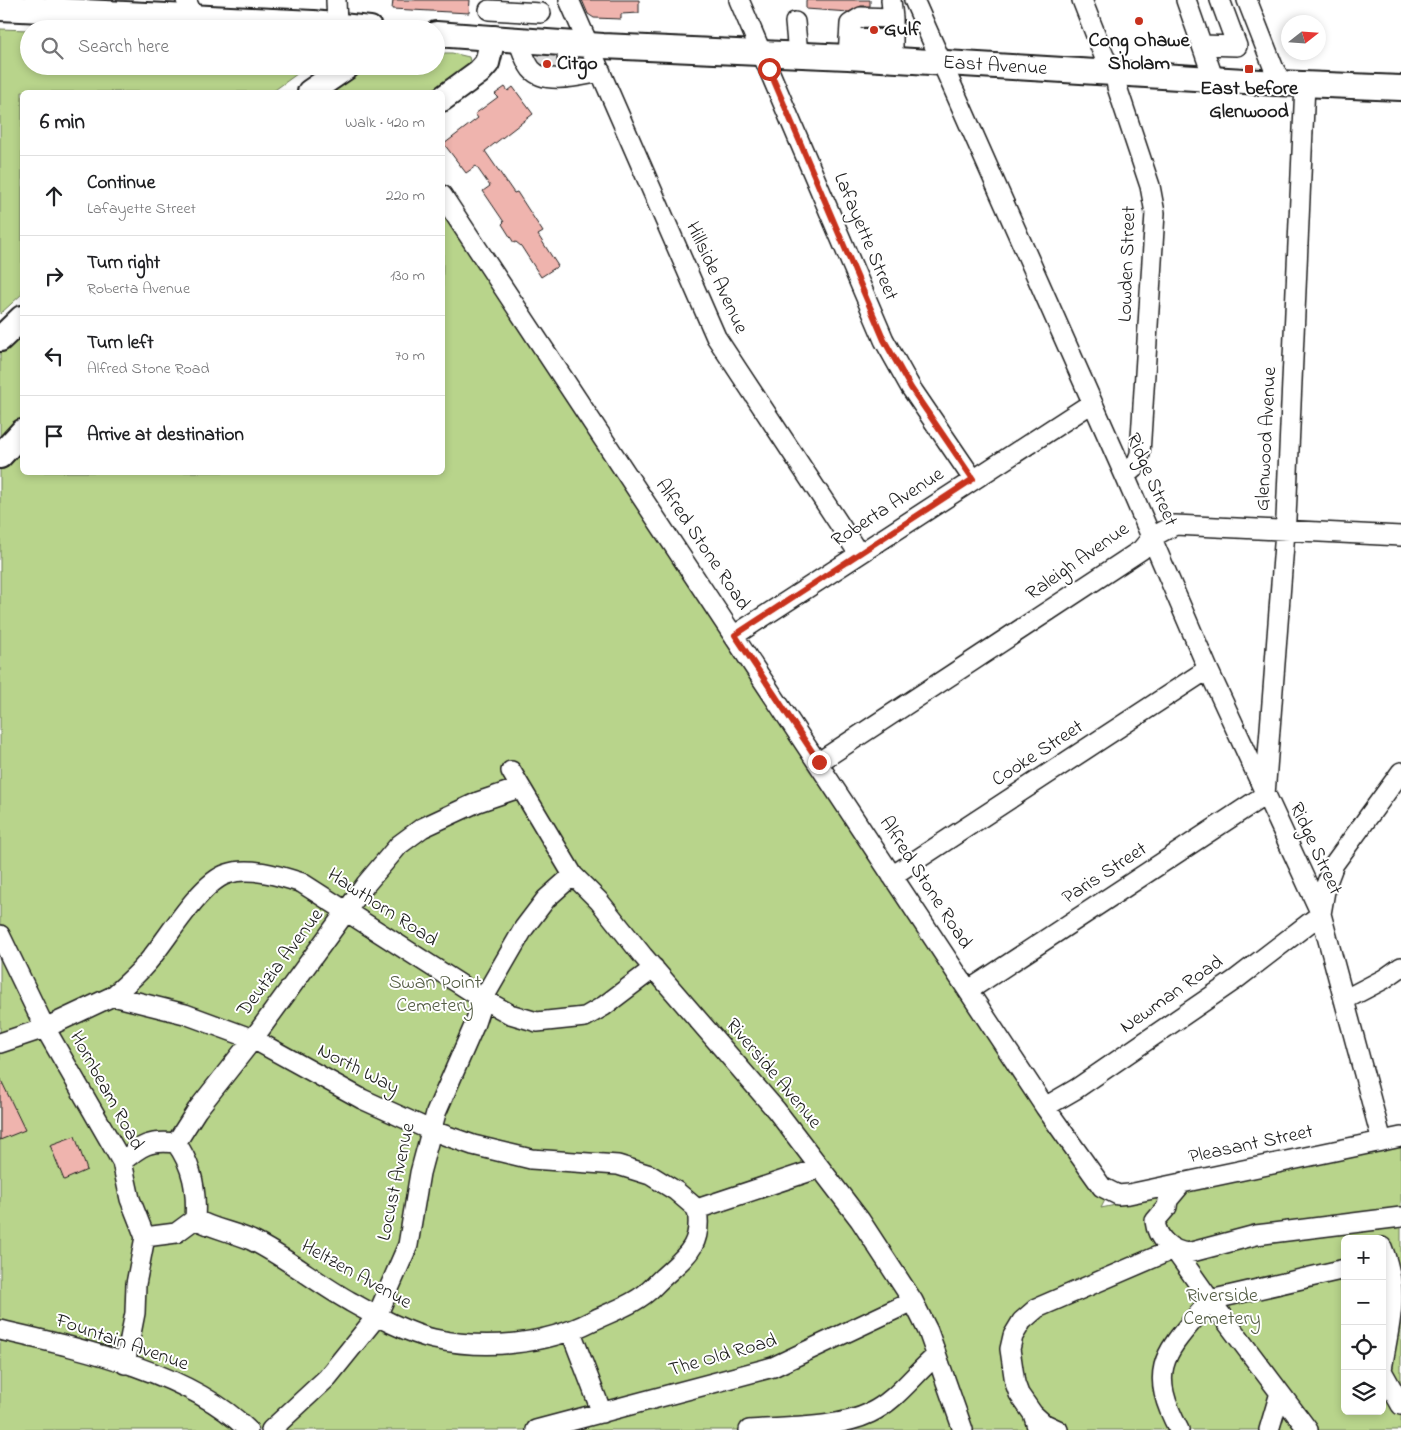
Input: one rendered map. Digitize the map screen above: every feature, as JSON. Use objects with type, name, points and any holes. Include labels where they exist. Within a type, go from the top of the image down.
[{"type":"main road","points":[[0,8],[34,5],[190,9],[280,20]]},
{"type":"main road","name":"East Avenue","points":[[445,35],[493,38],[527,54],[570,58],[761,53],[798,54],[848,48],[893,29],[940,63],[1214,80],[1401,88]]},
{"type":"main road","points":[[445,97],[479,72],[487,63],[493,38]]},
{"type":"main road","points":[[313,90],[332,75]]},
{"type":"main road","points":[[0,339],[20,320]]},
{"type":"main road","points":[[0,456],[20,434]]},
{"type":"street","points":[[336,0],[337,20]]},
{"type":"street","name":"Hillside Avenue","points":[[569,0],[570,58],[601,72],[716,336],[859,554]]},
{"type":"street","name":"Lafayette Street","points":[[739,0],[884,340],[911,388],[973,479]]},
{"type":"street","name":"Lowden Street","points":[[1082,0],[1104,56],[1115,74],[1117,87],[1150,186],[1155,213],[1140,454],[1135,467],[1125,476]]},
{"type":"street","points":[[1186,0],[1214,80]]},
{"type":"street","points":[[1202,45],[1238,46],[1220,0]]},
{"type":"street","points":[[1247,0],[1274,69],[1294,84]]},
{"type":"street","points":[[848,48],[850,24],[861,17],[873,29],[893,29],[917,9]]},
{"type":"street","name":"Ridge Street","points":[[917,9],[1152,537],[1208,669],[1321,914]]},
{"type":"street","points":[[489,10],[541,12]]},
{"type":"street","points":[[795,22],[798,54]]},
{"type":"street","points":[[527,54],[537,74],[549,78],[570,58],[601,72]]},
{"type":"street","name":"Glenwood Avenue","points":[[1265,795],[1285,530],[1294,84]]},
{"type":"street","name":"Alfred Stone Road","points":[[445,199],[1045,1106],[1096,1181],[1110,1193]]},
{"type":"street","name":"Roberta Avenue","points":[[735,635],[973,479],[1092,404]]},
{"type":"street","name":"Raleigh Avenue","points":[[819,762],[1141,550],[1152,537],[1175,525],[1401,536]]},
{"type":"street","name":"Cooke Street","points":[[892,876],[1208,669]]},
{"type":"street","points":[[1382,1142],[1321,914],[1326,885],[1334,864],[1401,772]]},
{"type":"street","name":"Riverside Avenue","points":[[514,779],[573,875],[599,901],[764,1096],[860,1220],[913,1301],[928,1331],[963,1430]]},
{"type":"street","name":"Deutzia Avenue","points":[[176,1143],[197,1110],[253,1039],[347,913],[366,884],[399,845],[422,828],[478,802],[514,779]]},
{"type":"street","name":"Paris Street","points":[[969,990],[1265,795]]},
{"type":"street","name":"Hawthorn Road","points":[[113,996],[146,964],[182,916],[208,887],[226,874],[246,872],[273,874],[302,883],[483,999],[510,1014],[537,1022],[585,1017],[604,1006],[654,968]]},
{"type":"street","name":"Locust Avenue","points":[[271,1430],[327,1378],[377,1316],[408,1244],[420,1172],[430,1130],[448,1083],[474,1026],[483,999],[524,928],[546,899],[573,875]]},
{"type":"street","name":"Newman Road","points":[[1045,1106],[1076,1089],[1235,980],[1321,914]]},
{"type":"street","name":"Hornbeam Road","points":[[0,935],[45,1028],[122,1162],[130,1199],[145,1237]]},
{"type":"street","points":[[1344,1000],[1384,979],[1401,967]]},
{"type":"street","points":[[0,1043],[45,1028],[113,996]]},
{"type":"street","name":"North Way","points":[[113,996],[185,1014],[253,1039],[362,1099],[430,1130],[473,1145],[531,1159],[618,1165],[650,1174],[676,1191],[697,1209]]},
{"type":"street","name":"Pleasant Street","points":[[1110,1193],[1118,1195],[1129,1194],[1401,1137]]},
{"type":"street","points":[[122,1162],[141,1146],[158,1141],[176,1143],[184,1154],[192,1176],[196,1197],[195,1219],[176,1233],[145,1237],[136,1284],[136,1313],[125,1364]]},
{"type":"street","points":[[697,1209],[820,1168]]},
{"type":"street","points":[[1183,1182],[1168,1200],[1167,1207],[1155,1221],[1156,1231],[1174,1249],[1308,1430]]},
{"type":"street","name":"Heltzen Avenue","points":[[195,1219],[212,1228],[251,1240],[377,1316],[432,1339],[468,1344],[503,1344],[571,1332],[648,1292],[691,1252],[700,1226],[697,1209]]},
{"type":"street","points":[[1058,1430],[1036,1422],[1019,1394],[1015,1383],[1010,1349],[1013,1336],[1022,1321],[1037,1308],[1174,1249],[1188,1253],[1256,1235],[1307,1227],[1362,1223],[1401,1217]]},
{"type":"street","points":[[1362,1223],[1373,1235]]},
{"type":"street","points":[[1386,1345],[1394,1325],[1398,1302],[1398,1284],[1389,1255]]},
{"type":"street","points":[[1179,1430],[1165,1400],[1162,1378],[1165,1356],[1210,1300],[1341,1270]]},
{"type":"street","name":"The Old Road","points":[[536,1430],[773,1367],[913,1301]]},
{"type":"street","name":"Fountain Avenue","points":[[0,1330],[125,1364],[171,1380],[230,1412],[248,1430]]},
{"type":"street","points":[[571,1332],[602,1413]]},
{"type":"street","points":[[749,1430],[811,1427],[870,1414],[900,1391],[936,1356]]},
{"type":"street","points":[[1386,1377],[1401,1405]]},
{"type":"street","points":[[1269,1430],[1280,1393]]},
{"type":"green space","points":[[0,29],[20,30],[20,75],[296,75],[275,90],[20,90],[20,296],[0,314]]},
{"type":"green space","points":[[445,53],[469,57],[472,70],[442,90],[327,90],[349,75],[445,75]]},
{"type":"green space","name":"Swan Point Cemetery","points":[[445,208],[1106,1198],[1101,1208],[1401,1147],[1401,1430],[0,1430],[0,456],[20,435],[20,475],[445,475]]},
{"type":"green space","points":[[20,329],[20,428],[0,449],[0,348]]},
{"type":"building","points":[[393,0],[470,0],[469,13],[392,9]]},
{"type":"building","points":[[582,0],[639,0],[639,13],[621,14],[621,19],[594,18],[588,14]]},
{"type":"building","points":[[806,0],[870,0],[870,6],[861,6],[849,12],[806,9]]},
{"type":"building","points":[[505,87],[508,91],[513,87],[533,114],[485,151],[514,193],[517,192],[543,232],[538,235],[558,266],[541,277],[521,246],[516,242],[514,243],[502,224],[504,222],[483,191],[490,186],[476,166],[466,173],[445,145],[445,143],[478,118],[475,114],[498,97],[495,94]]},
{"type":"building","points":[[0,1078],[25,1130],[0,1140]]},
{"type":"building","points":[[75,1136],[87,1170],[64,1180],[50,1145]]},
{"type":"tunnel","points":[[538,61],[560,62]]},
{"type":"place","name":"Cong Ohawe Sholam","points":[[1139,21]]},
{"type":"place","name":"Gulf","points":[[874,30]]},
{"type":"place","name":"Citgo","points":[[547,64]]},
{"type":"place","name":"East before Glenwood","points":[[1249,69]]},
{"type":"route","points":[[769,69],[884,340],[911,388],[973,479],[735,635],[819,762]]},
{"type":"park label","name":"Riverside Cemetery","points":[[1222,1308]]}]
